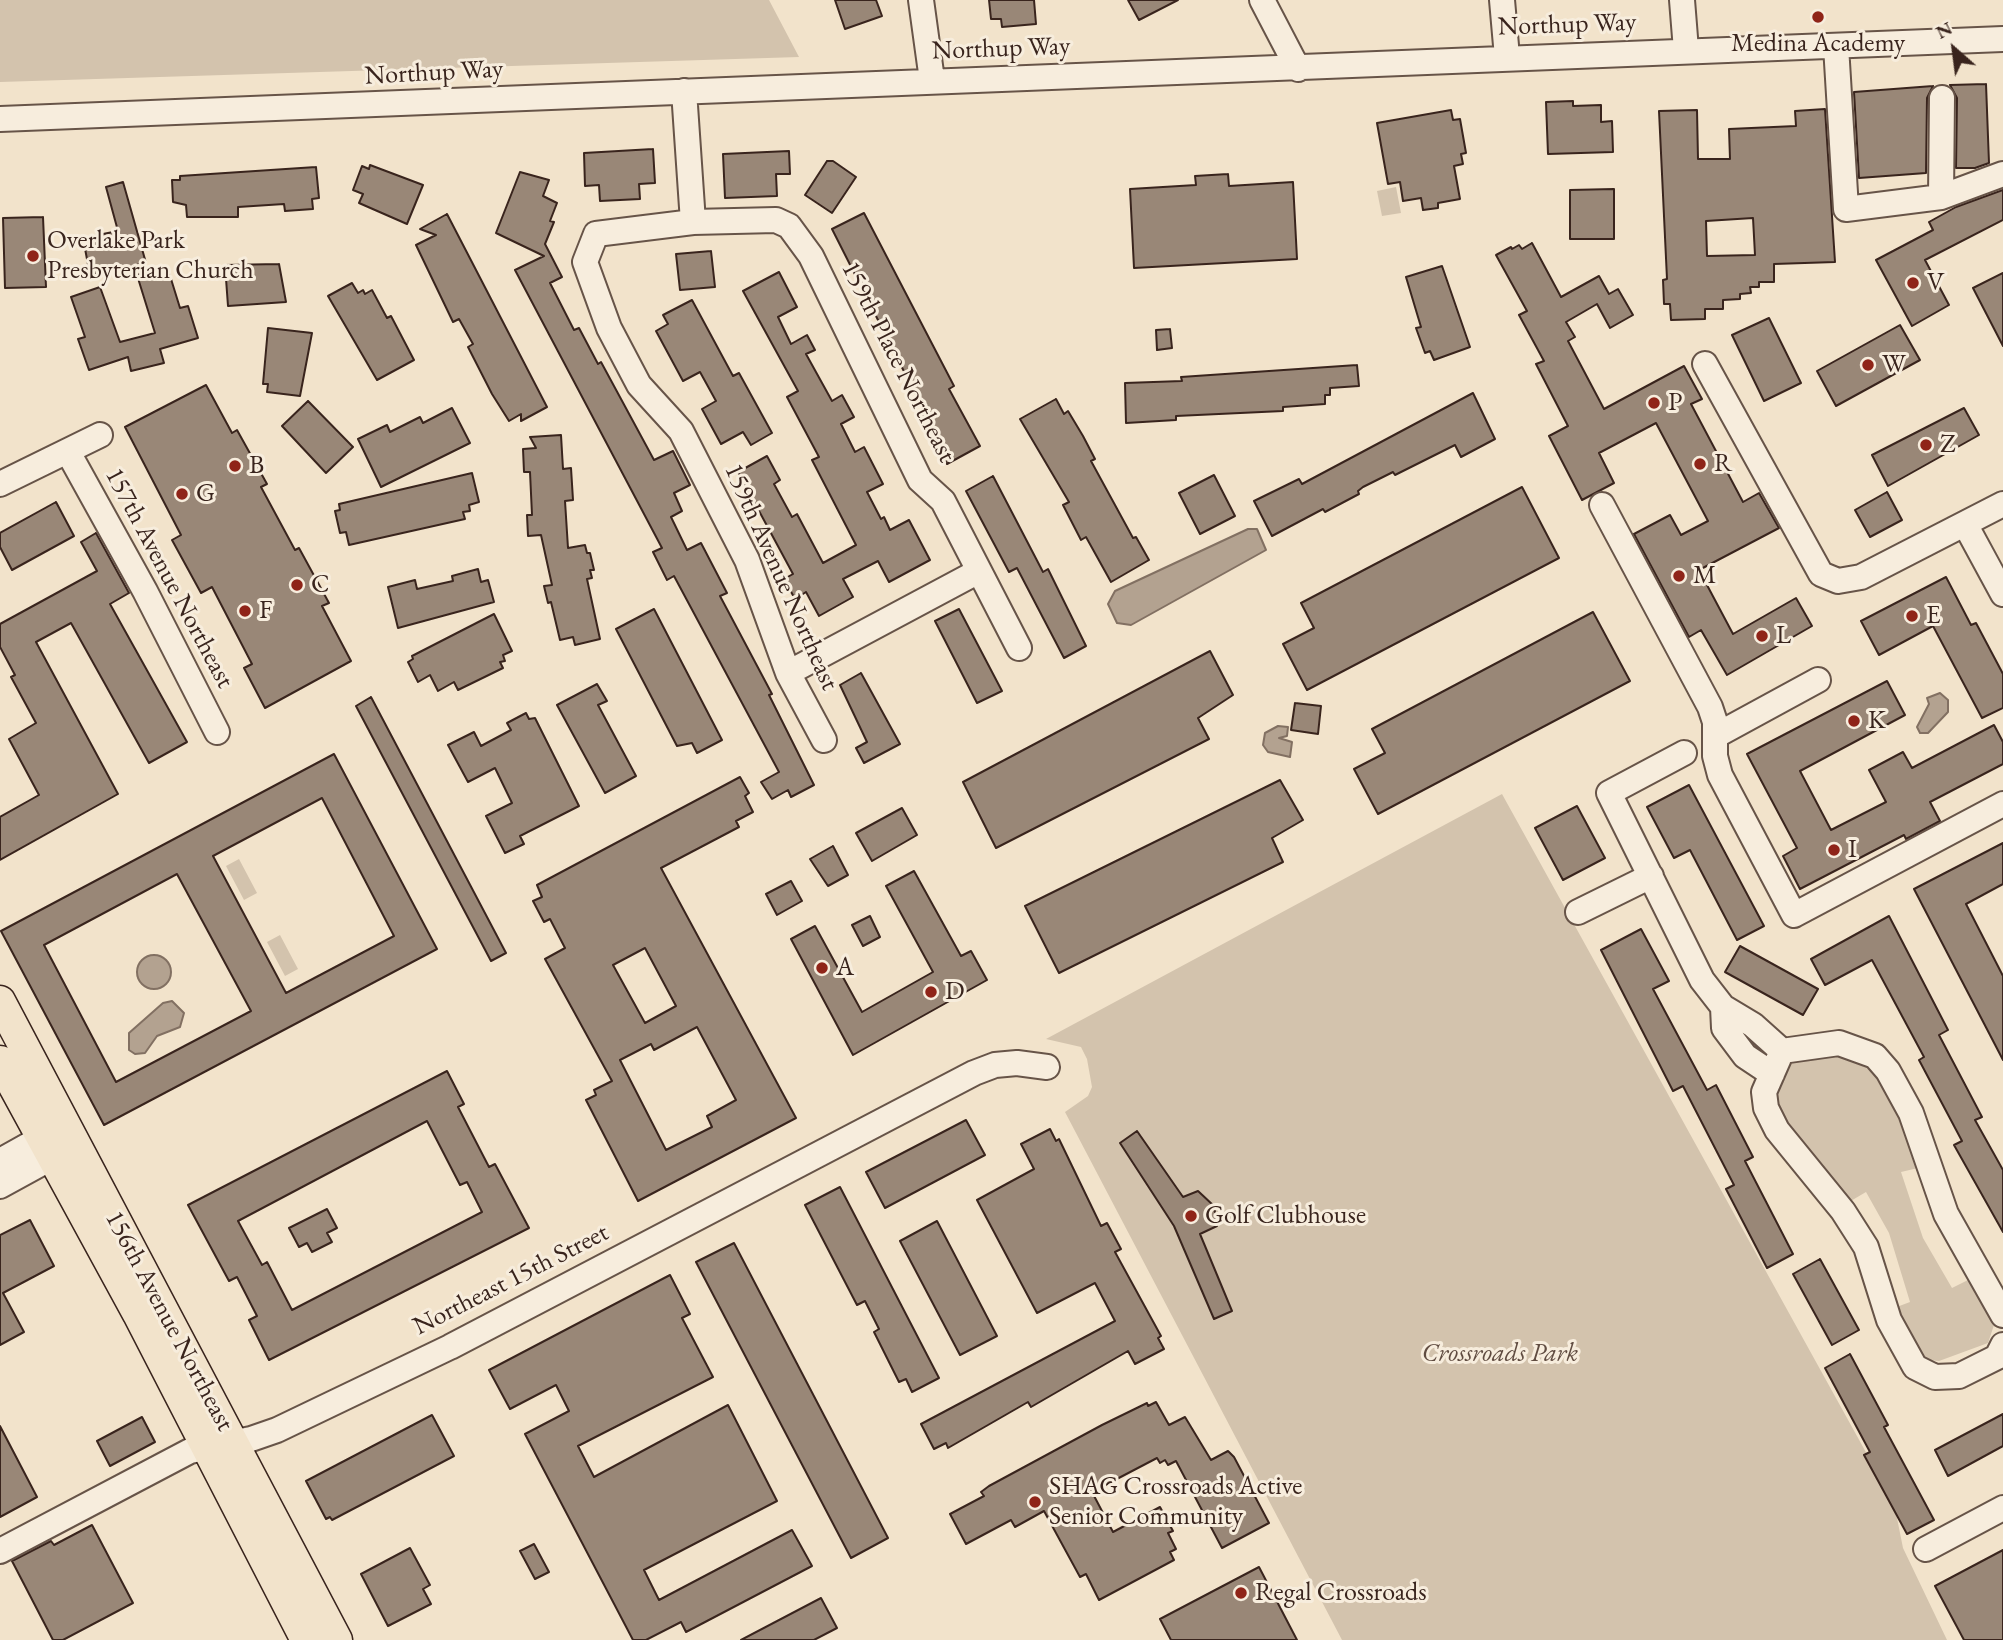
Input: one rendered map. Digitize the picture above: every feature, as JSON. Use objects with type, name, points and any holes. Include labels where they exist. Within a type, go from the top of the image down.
[{"type":"main road","name":"156th Avenue Northeast","points":[[0,1001],[219,1445],[306,1640]]},
{"type":"main road","name":"156th Avenue Northeast","points":[[0,1061],[138,1314],[337,1640]]},
{"type":"street","points":[[921,0],[932,80]]},
{"type":"street","points":[[1262,0],[1298,69]]},
{"type":"street","points":[[1502,0],[1507,57]]},
{"type":"street","points":[[1682,0],[1686,50]]},
{"type":"street","name":"Northup Way","points":[[0,119],[2003,39]]},
{"type":"street","points":[[1836,46],[1846,209],[1941,197],[2003,174]]},
{"type":"street","points":[[684,91],[692,222]]},
{"type":"street","points":[[1941,197],[1942,98]]},
{"type":"street","name":"159th Place Northeast","points":[[692,222],[776,220],[789,226],[799,236],[919,480],[943,500],[1019,648]]},
{"type":"street","name":"159th Avenue Northeast","points":[[692,222],[596,234],[585,262],[609,328],[639,385],[681,430],[747,560],[788,673],[824,740]]},
{"type":"street","points":[[1705,365],[1821,574],[1838,581],[1861,577],[2003,504]]},
{"type":"street","points":[[0,484],[100,435]]},
{"type":"street","name":"157th Avenue Northeast","points":[[68,452],[145,591],[217,732]]},
{"type":"street","points":[[1602,505],[1710,707],[1717,735],[1715,756],[1720,775],[1794,915],[2003,804]]},
{"type":"street","points":[[1965,524],[2003,594]]},
{"type":"street","points":[[788,673],[979,571]]},
{"type":"street","points":[[1717,735],[1818,680]]},
{"type":"street","points":[[1685,753],[1609,793],[1703,980],[1723,1007],[1754,1025],[1782,1051]]},
{"type":"street","points":[[1578,912],[1651,876]]},
{"type":"street","points":[[1723,1007],[1724,1028],[1745,1056],[1772,1074]]},
{"type":"street","points":[[1782,1051],[1839,1043],[1875,1056],[1888,1071],[1911,1114],[1946,1214],[2003,1315]]},
{"type":"street","points":[[1782,1051],[1764,1092],[1766,1108],[1777,1130],[1843,1211],[1866,1247],[1889,1320],[1902,1349],[1915,1367],[1935,1377],[1959,1376],[1997,1357],[2003,1345]]},
{"type":"street","name":"Northeast 15th Street","points":[[0,1551],[190,1451],[277,1430],[450,1347],[974,1073],[995,1065],[1017,1063],[1047,1067]]},
{"type":"street","points":[[0,1161],[48,1147]]},
{"type":"street","points":[[0,1186],[48,1147]]},
{"type":"street","points":[[1926,1549],[2003,1508]]},
{"type":"green space","points":[[0,0],[769,0],[799,57],[0,82]]},
{"type":"green space","points":[[1396,187],[1401,213],[1382,216],[1377,191]]},
{"type":"green space","name":"Crossroads Park","points":[[1502,794],[1894,1503],[1903,1548],[1947,1640],[1342,1640],[1065,1112],[1088,1096],[1092,1087],[1087,1059],[1081,1047],[1046,1039]]},
{"type":"green space","points":[[239,859],[257,893],[244,900],[226,866]]},
{"type":"green space","points":[[280,935],[298,969],[285,976],[267,942]]},
{"type":"green space","points":[[1829,1051],[1864,1059],[1881,1077],[1904,1121],[1918,1168],[1901,1172],[1923,1238],[1952,1288],[1968,1280],[1994,1325],[1988,1343],[1939,1361],[1928,1360],[1910,1347],[1894,1308],[1910,1302],[1889,1233],[1866,1192],[1849,1202],[1789,1135],[1774,1096],[1784,1067],[1805,1053]]},
{"type":"shaded area","points":[[1248,529],[1257,529],[1266,550],[1131,625],[1117,623],[1108,604],[1115,591]]},
{"type":"shaded area","points":[[1940,693],[1948,700],[1948,712],[1928,733],[1920,733],[1917,727],[1929,704],[1927,698]]},
{"type":"shaded area","points":[[1278,726],[1288,727],[1287,736],[1279,738],[1292,742],[1290,757],[1268,752],[1263,745],[1265,733]]},
{"type":"shaded area","points":[[154,955],[166,960],[171,972],[166,984],[154,989],[142,984],[137,972],[142,960]]},
{"type":"shaded area","points":[[172,1001],[184,1013],[180,1027],[157,1036],[145,1053],[135,1054],[129,1050],[129,1033],[163,1003]]},
{"type":"building","points":[[835,0],[876,0],[882,16],[845,29]]},
{"type":"building","points":[[989,0],[1034,0],[1036,24],[1002,27],[1001,19],[991,19]]},
{"type":"building","points":[[1128,0],[1178,0],[1139,20]]},
{"type":"building","points":[[1986,84],[1989,163],[1975,168],[1956,168],[1957,98],[1950,85]]},
{"type":"building","points":[[1933,86],[1927,98],[1926,173],[1859,178],[1854,92]]},
{"type":"building","points":[[1573,101],[1573,106],[1601,105],[1601,122],[1612,121],[1613,152],[1548,154],[1546,102]]},
{"type":"building","points":[[1825,109],[1835,262],[1774,264],[1774,282],[1759,282],[1759,287],[1750,287],[1751,293],[1740,294],[1740,299],[1723,300],[1723,309],[1705,309],[1705,319],[1671,320],[1670,304],[1664,304],[1663,280],[1667,279],[1659,111],[1697,110],[1698,159],[1730,159],[1729,129],[1796,126],[1795,111]],"holes":[[[1753,218],[1755,255],[1707,256],[1706,221]]]},
{"type":"building","points":[[1451,110],[1453,120],[1460,119],[1466,153],[1461,154],[1463,164],[1454,166],[1460,199],[1438,203],[1438,208],[1423,210],[1421,198],[1403,201],[1400,182],[1388,184],[1377,123]]},
{"type":"building","points":[[653,149],[655,183],[639,184],[640,199],[600,201],[599,185],[585,186],[584,153]]},
{"type":"building","points":[[789,151],[790,174],[776,174],[777,196],[725,198],[723,154]]},
{"type":"building","points":[[827,161],[833,161],[856,177],[832,213],[805,195]]},
{"type":"building","points":[[370,165],[423,185],[407,224],[359,203],[363,194],[353,190],[362,166],[369,169]]},
{"type":"building","points":[[316,167],[319,198],[312,199],[313,209],[285,211],[284,204],[238,207],[238,217],[187,217],[186,205],[173,202],[172,180],[180,180],[180,176]]},
{"type":"building","points":[[520,172],[549,180],[543,196],[557,203],[550,221],[554,222],[545,244],[562,277],[550,283],[574,330],[579,328],[598,364],[601,362],[654,460],[673,451],[690,485],[674,493],[682,511],[671,517],[687,550],[701,543],[727,593],[720,596],[772,694],[769,695],[814,785],[791,797],[788,790],[772,799],[761,782],[779,772],[674,576],[667,580],[653,552],[662,548],[515,270],[544,256],[496,233]]},
{"type":"building","points":[[1228,174],[1229,186],[1293,182],[1297,259],[1134,268],[1130,189],[1196,185],[1195,176]]},
{"type":"building","points":[[123,182],[146,263],[90,275],[83,238],[118,231],[106,187]]},
{"type":"building","points":[[1614,189],[1614,239],[1570,239],[1570,190]]},
{"type":"building","points":[[2003,190],[2003,220],[1925,260],[1949,305],[1912,326],[1876,260],[1933,230],[1929,222],[1956,207]]},
{"type":"building","points":[[864,213],[954,386],[949,389],[980,446],[947,464],[921,415],[925,413],[832,229]]},
{"type":"building","points":[[447,214],[547,407],[521,421],[521,414],[509,421],[492,394],[468,347],[473,344],[459,319],[453,322],[416,245],[436,235],[420,229]]},
{"type":"building","points":[[43,217],[46,287],[5,288],[3,218]]},
{"type":"building","points":[[1532,243],[1561,297],[1599,276],[1609,294],[1618,289],[1633,315],[1610,328],[1597,304],[1566,322],[1575,337],[1568,341],[1604,409],[1684,366],[1702,399],[1691,404],[1743,502],[1759,493],[1779,528],[1699,570],[1733,634],[1796,598],[1812,626],[1727,675],[1701,630],[1689,637],[1634,534],[1670,515],[1681,535],[1708,521],[1656,423],[1599,453],[1614,483],[1582,500],[1549,436],[1568,426],[1536,364],[1544,361],[1519,315],[1527,311],[1496,255],[1511,247],[1512,249],[1519,245],[1522,249]]},
{"type":"building","points":[[711,251],[715,287],[680,290],[676,254]]},
{"type":"building","points":[[279,264],[286,302],[228,306],[225,265]]},
{"type":"building","points":[[167,266],[180,308],[188,306],[198,338],[160,349],[164,363],[131,371],[128,357],[89,370],[78,339],[85,337],[71,297],[100,287],[120,342],[155,333],[137,275]]},
{"type":"building","points":[[1442,266],[1470,347],[1434,360],[1430,351],[1425,353],[1416,328],[1421,327],[1406,277]]},
{"type":"building","points":[[779,272],[797,307],[778,317],[791,344],[807,335],[815,350],[806,354],[832,401],[842,395],[854,417],[841,424],[855,452],[864,447],[883,484],[867,492],[881,519],[884,517],[890,530],[909,520],[930,560],[889,582],[878,561],[843,579],[853,597],[819,616],[806,592],[795,599],[784,579],[793,574],[738,472],[767,456],[780,480],[774,484],[792,517],[797,514],[823,563],[856,545],[812,460],[819,457],[787,397],[798,391],[743,291]]},
{"type":"building","points":[[2003,273],[2003,346],[1973,288]]},
{"type":"building","points":[[352,283],[358,293],[363,290],[365,294],[372,290],[387,318],[391,316],[414,360],[377,380],[328,296]]},
{"type":"building","points":[[692,300],[733,376],[739,373],[772,433],[751,445],[743,432],[721,444],[702,409],[716,401],[700,372],[683,381],[656,331],[668,324],[663,315]]},
{"type":"building","points":[[1769,318],[1801,383],[1764,401],[1732,335]]},
{"type":"building","name":"W","points":[[1900,325],[1920,360],[1836,406],[1817,371]]},
{"type":"building","points":[[268,328],[312,333],[300,396],[267,392],[268,384],[263,384]]},
{"type":"building","points":[[1170,329],[1172,348],[1157,350],[1156,330]]},
{"type":"building","points":[[1357,365],[1359,386],[1330,388],[1330,395],[1325,395],[1325,404],[1283,407],[1283,411],[1176,416],[1176,420],[1126,423],[1125,383],[1182,381],[1181,377]]},
{"type":"building","points":[[206,385],[232,433],[237,430],[267,484],[261,487],[295,550],[299,548],[329,603],[322,606],[351,661],[265,708],[244,668],[252,664],[212,587],[201,593],[172,540],[181,535],[125,427]]},
{"type":"building","points":[[1473,393],[1495,439],[1461,457],[1455,445],[1395,475],[1393,472],[1363,487],[1358,491],[1359,494],[1325,512],[1323,509],[1272,536],[1254,501],[1299,479],[1302,484]]},
{"type":"building","points":[[1056,399],[1064,414],[1068,411],[1083,436],[1095,459],[1091,461],[1133,538],[1136,537],[1149,560],[1111,582],[1086,537],[1081,540],[1063,505],[1069,502],[1020,419]]},
{"type":"building","points":[[308,401],[353,447],[326,473],[282,426]]},
{"type":"building","points":[[452,408],[470,443],[381,487],[358,439],[387,425],[390,432],[420,417],[423,423]]},
{"type":"building","name":"Z","points":[[1964,408],[1979,435],[1888,486],[1872,455]]},
{"type":"building","points":[[561,435],[563,469],[571,468],[573,500],[565,501],[568,548],[585,545],[587,553],[590,553],[594,570],[590,570],[592,578],[587,579],[600,639],[575,645],[573,637],[560,640],[551,602],[548,603],[544,586],[552,585],[541,535],[528,536],[527,515],[532,515],[530,472],[524,472],[523,449],[536,448],[530,437]]},
{"type":"building","points":[[472,473],[479,502],[469,505],[470,511],[463,512],[465,519],[349,545],[346,532],[340,533],[335,511],[340,510],[339,504]]},
{"type":"building","points":[[1214,475],[1235,516],[1200,534],[1179,493]]},
{"type":"building","points":[[993,476],[1043,572],[1048,569],[1086,646],[1064,658],[1017,568],[1009,572],[966,491]]},
{"type":"building","points":[[1522,487],[1559,558],[1307,690],[1283,644],[1314,628],[1301,603]]},
{"type":"building","points":[[1887,492],[1902,520],[1870,537],[1855,510]]},
{"type":"building","points":[[56,502],[74,536],[12,570],[0,547],[0,533]]},
{"type":"building","points":[[96,533],[129,593],[110,604],[187,742],[149,763],[71,623],[36,642],[118,794],[0,860],[0,817],[39,795],[9,739],[36,723],[11,677],[15,675],[0,647],[0,624],[97,571],[81,542]]},
{"type":"building","points":[[478,569],[481,582],[488,580],[494,602],[398,628],[388,587],[415,580],[417,589],[453,581],[452,576]]},
{"type":"building","points":[[1946,577],[1971,625],[1976,623],[2003,674],[2003,708],[1982,718],[1933,626],[1879,655],[1861,621]]},
{"type":"building","points":[[654,609],[722,740],[697,753],[692,743],[677,746],[616,629]]},
{"type":"building","points":[[959,609],[1002,691],[977,703],[935,621]]},
{"type":"building","points":[[1593,612],[1630,681],[1378,814],[1354,769],[1385,753],[1372,729]]},
{"type":"building","points":[[494,614],[512,651],[503,655],[505,661],[500,662],[503,668],[458,690],[454,682],[438,691],[430,675],[418,682],[408,662],[413,659],[412,656]]},
{"type":"building","points":[[1210,651],[1233,695],[1198,718],[1209,739],[996,848],[963,782]]},
{"type":"building","points":[[861,673],[900,744],[864,763],[856,748],[867,742],[840,685]]},
{"type":"building","points":[[1887,681],[1905,715],[1800,771],[1831,830],[1886,802],[1869,770],[1903,752],[1912,768],[1994,725],[2003,742],[2003,764],[1930,802],[1940,821],[1906,839],[1904,835],[1800,889],[1783,856],[1797,848],[1747,754]]},
{"type":"building","points":[[597,684],[607,701],[598,705],[636,776],[605,793],[557,705]]},
{"type":"building","points":[[371,697],[506,953],[491,961],[356,706]]},
{"type":"building","points":[[1295,703],[1321,706],[1318,734],[1291,730]]},
{"type":"building","points":[[526,713],[529,719],[535,718],[579,806],[520,836],[524,844],[505,853],[486,816],[512,803],[495,768],[468,782],[448,745],[474,732],[481,746],[511,730],[507,723]]},
{"type":"building","points":[[334,754],[437,949],[104,1125],[1,931]],"holes":[[[322,798],[394,936],[286,993],[213,856]],[[177,874],[251,1011],[116,1082],[44,945]]]},
{"type":"building","points":[[740,777],[749,793],[745,796],[753,812],[736,821],[739,827],[661,868],[796,1118],[638,1201],[586,1100],[596,1095],[594,1090],[612,1081],[545,959],[565,948],[550,919],[544,922],[533,901],[542,897],[537,885]],"holes":[[[645,948],[676,1006],[645,1023],[613,965]],[[697,1027],[736,1100],[707,1116],[712,1127],[666,1150],[620,1060],[651,1044],[654,1050]]]},
{"type":"building","points":[[1280,780],[1303,820],[1272,838],[1283,862],[1059,973],[1025,906]]},
{"type":"building","points":[[1689,785],[1764,926],[1737,940],[1690,850],[1674,858],[1647,807]]},
{"type":"building","points":[[1577,806],[1605,858],[1563,880],[1535,828]]},
{"type":"building","points":[[902,808],[917,835],[872,861],[856,833]]},
{"type":"building","points":[[2003,843],[2003,884],[1966,904],[2003,976],[2003,1060],[1914,889]]},
{"type":"building","points":[[833,846],[848,875],[828,886],[810,859]]},
{"type":"building","points":[[914,871],[961,956],[971,951],[987,980],[853,1055],[791,939],[815,926],[862,1012],[933,972],[886,886]]},
{"type":"building","points":[[791,881],[802,901],[777,915],[766,894]]},
{"type":"building","points":[[870,916],[880,937],[863,946],[852,925]]},
{"type":"building","points":[[1889,916],[1948,1030],[1939,1035],[1982,1117],[1975,1120],[2003,1170],[2003,1232],[1954,1145],[1962,1141],[1919,1060],[1924,1057],[1872,960],[1825,985],[1811,959]]},
{"type":"building","points":[[1641,929],[1669,981],[1653,989],[1707,1090],[1716,1085],[1753,1157],[1745,1161],[1793,1254],[1767,1268],[1726,1189],[1734,1185],[1683,1086],[1673,1091],[1601,950]]},
{"type":"building","points":[[1740,946],[1818,989],[1803,1015],[1725,972]]},
{"type":"building","points":[[447,1071],[464,1104],[458,1107],[489,1167],[495,1164],[529,1228],[269,1360],[249,1320],[257,1316],[237,1277],[229,1281],[188,1205]],"holes":[[[427,1121],[460,1185],[467,1182],[482,1212],[292,1310],[267,1262],[262,1265],[238,1221]]]},
{"type":"building","points":[[966,1120],[985,1155],[885,1208],[866,1172]]},
{"type":"building","points":[[1050,1129],[1056,1141],[1059,1139],[1101,1226],[1107,1223],[1121,1249],[1115,1252],[1161,1336],[1158,1338],[1164,1349],[1135,1364],[1128,1351],[1031,1407],[1028,1402],[948,1448],[946,1443],[934,1449],[921,1424],[1115,1321],[1095,1283],[1037,1313],[977,1200],[1034,1169],[1021,1144]]},
{"type":"building","name":"Golf Clubhouse","points":[[1137,1131],[1183,1197],[1198,1191],[1214,1206],[1217,1226],[1200,1234],[1232,1311],[1214,1319],[1174,1226],[1120,1143]]},
{"type":"building","points":[[840,1187],[939,1378],[912,1392],[906,1379],[899,1382],[874,1332],[879,1329],[865,1301],[857,1305],[805,1205]]},
{"type":"building","points":[[327,1209],[337,1228],[327,1233],[332,1242],[312,1252],[307,1243],[299,1247],[289,1228]]},
{"type":"building","points":[[30,1220],[54,1266],[3,1293],[24,1332],[0,1345],[0,1235]]},
{"type":"building","points":[[937,1221],[997,1336],[960,1355],[900,1241]]},
{"type":"building","points":[[734,1243],[888,1538],[851,1558],[696,1262]]},
{"type":"building","points":[[1820,1259],[1859,1330],[1832,1345],[1793,1274]]},
{"type":"building","points":[[670,1275],[690,1314],[682,1318],[713,1377],[578,1446],[594,1477],[728,1405],[777,1501],[644,1570],[659,1600],[792,1530],[812,1566],[686,1632],[681,1622],[646,1640],[633,1640],[525,1434],[569,1411],[556,1385],[510,1409],[489,1370]]},
{"type":"building","points":[[1850,1354],[1888,1425],[1884,1427],[1934,1520],[1907,1534],[1864,1455],[1870,1452],[1825,1368]]},
{"type":"building","name":"SHAG Crossroads Active Senior Community","points":[[1156,1402],[1169,1425],[1185,1417],[1211,1460],[1228,1451],[1234,1457],[1269,1523],[1222,1548],[1176,1461],[1168,1465],[1165,1460],[1160,1463],[1157,1458],[1092,1492],[1113,1532],[1160,1507],[1173,1531],[1168,1533],[1176,1549],[1170,1552],[1174,1560],[1099,1600],[1086,1574],[1080,1577],[1044,1511],[1015,1527],[1011,1520],[966,1544],[950,1514],[984,1496],[981,1492],[989,1486],[1102,1425],[1147,1403],[1148,1406]]},
{"type":"building","points":[[2003,1414],[2003,1446],[1948,1476],[1935,1450]]},
{"type":"building","points":[[432,1415],[454,1456],[332,1520],[330,1517],[326,1519],[306,1481]]},
{"type":"building","points":[[142,1417],[155,1442],[110,1466],[97,1441]]},
{"type":"building","points":[[0,1426],[37,1497],[0,1517]]},
{"type":"building","points":[[92,1525],[133,1603],[63,1640],[53,1640],[12,1561],[51,1541],[54,1545]]},
{"type":"building","points":[[534,1544],[549,1572],[535,1579],[520,1551]]},
{"type":"building","points":[[410,1548],[430,1585],[423,1589],[431,1604],[388,1626],[361,1574]]},
{"type":"building","points":[[2003,1550],[2003,1640],[1964,1640],[1935,1586]]},
{"type":"building","name":"Regal Crossroads","points":[[1259,1567],[1297,1640],[1171,1640],[1160,1619]]},
{"type":"building","points":[[821,1598],[837,1628],[814,1640],[741,1640]]},
{"type":"place","name":"Medina Academy","points":[[1818,17]]},
{"type":"place","name":"Overlake Park Presbyterian Church","points":[[33,256]]},
{"type":"place","name":"V","points":[[1913,283]]},
{"type":"place","name":"W","points":[[1868,365]]},
{"type":"place","name":"P","points":[[1654,403]]},
{"type":"place","name":"Z","points":[[1926,445]]},
{"type":"place","name":"R","points":[[1700,464]]},
{"type":"place","name":"B","points":[[235,466]]},
{"type":"place","name":"G","points":[[182,494]]},
{"type":"place","name":"M","points":[[1679,576]]},
{"type":"place","name":"C","points":[[297,585]]},
{"type":"place","name":"F","points":[[245,611]]},
{"type":"place","name":"E","points":[[1912,616]]},
{"type":"place","name":"L","points":[[1762,636]]},
{"type":"place","name":"K","points":[[1854,721]]},
{"type":"place","name":"I","points":[[1834,850]]},
{"type":"place","name":"A","points":[[822,968]]},
{"type":"place","name":"D","points":[[931,992]]},
{"type":"place","name":"Golf Clubhouse","points":[[1191,1216]]},
{"type":"place","name":"SHAG Crossroads Active Senior Community","points":[[1035,1502]]},
{"type":"place","name":"Regal Crossroads","points":[[1241,1593]]}]
